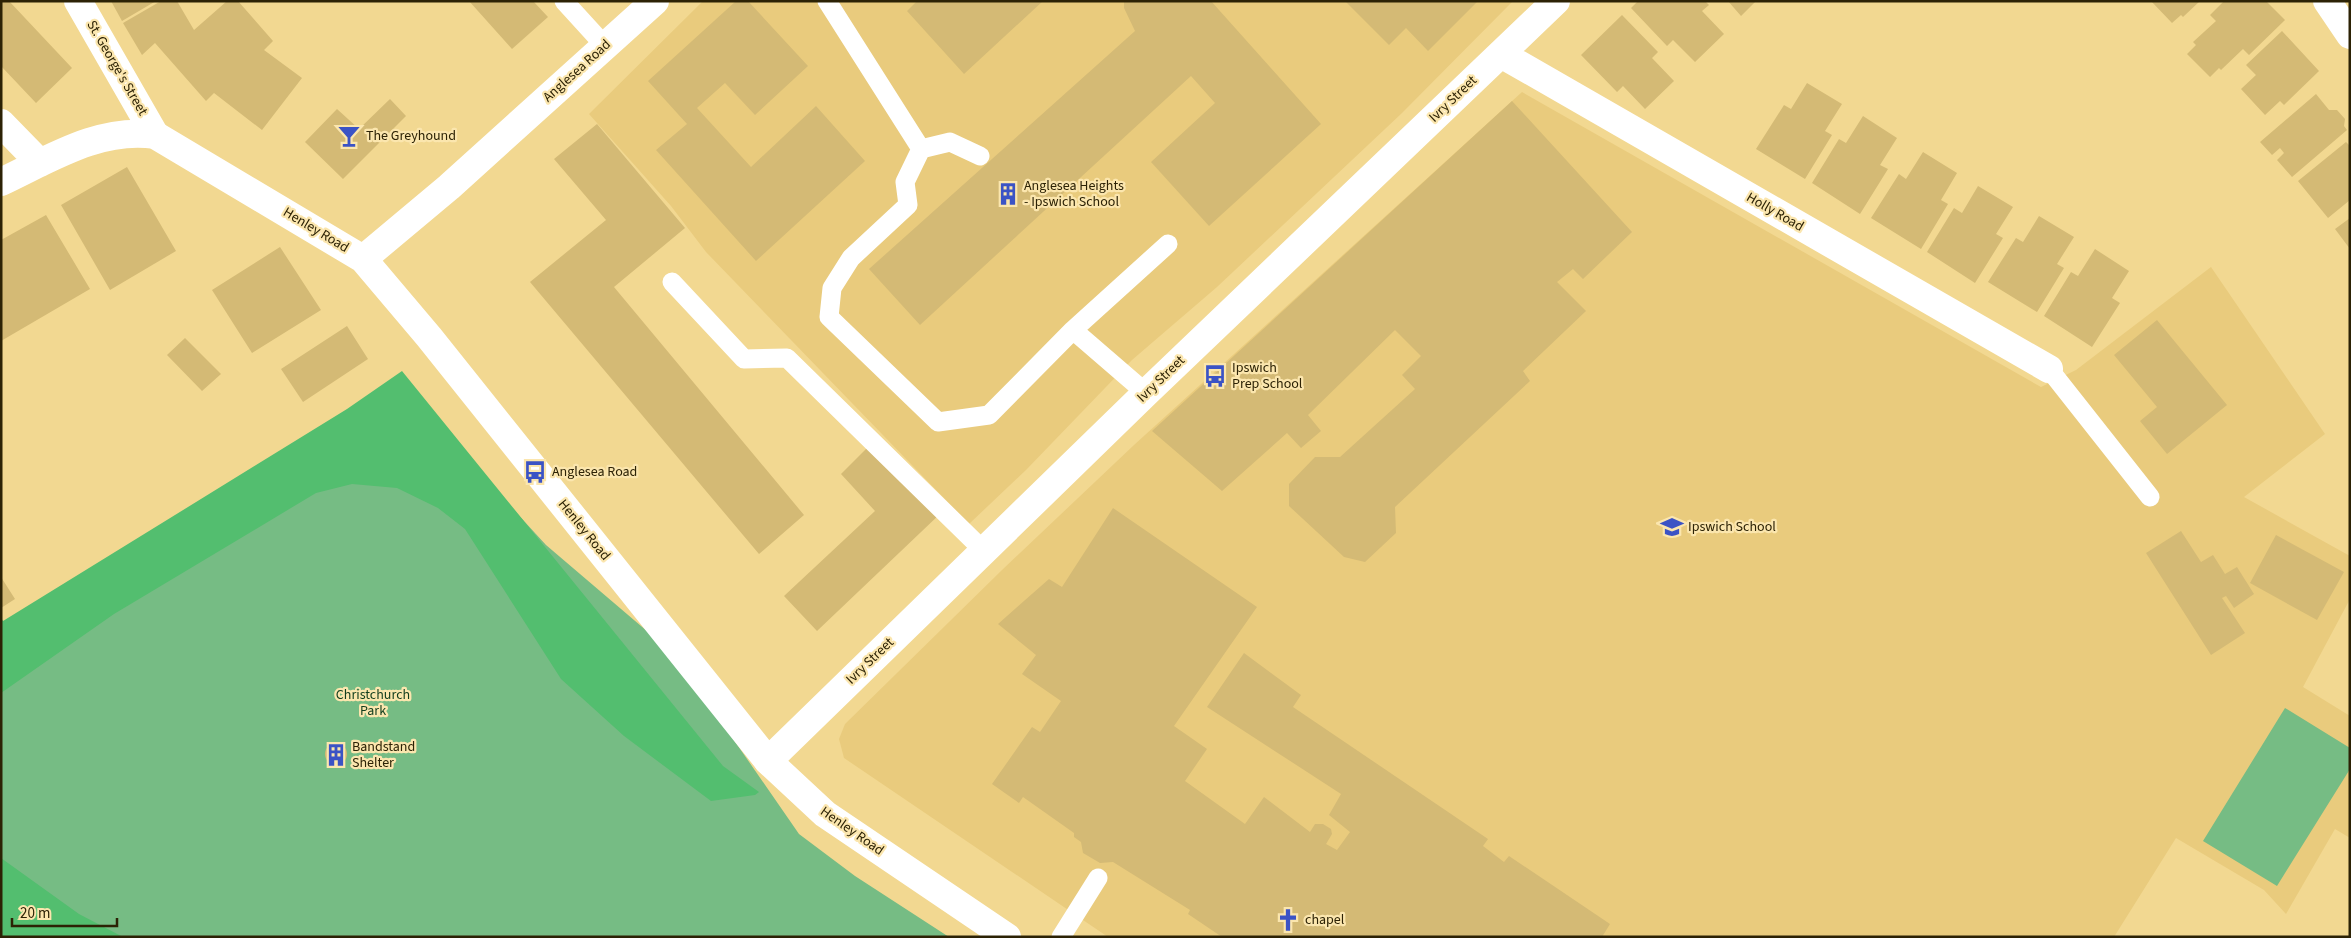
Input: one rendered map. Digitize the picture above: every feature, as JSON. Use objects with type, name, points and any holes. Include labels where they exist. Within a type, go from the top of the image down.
[{"type":"street","name":"St. George's Street","points":[[78,1],[155,135]]},
{"type":"street","name":"Anglesea Road","points":[[363,258],[449,187],[655,1]]},
{"type":"street","name":"Ivry Street","points":[[768,760],[1146,392],[1556,1]]},
{"type":"street","points":[[2327,1],[2350,35]]},
{"type":"street","name":"Holly Road","points":[[1501,54],[2049,369]]},
{"type":"street","points":[[1,123],[40,163]]},
{"type":"street","name":"Henley Road","points":[[1,182],[82,144],[105,137],[141,133],[155,135],[363,258],[429,337],[768,760],[825,814],[1007,937]]},
{"type":"lane","points":[[564,1],[605,46]]},
{"type":"lane","points":[[827,1],[921,149]]},
{"type":"lane","points":[[921,149],[950,142],[980,156]]},
{"type":"lane","points":[[921,149],[905,182],[908,205],[851,258],[832,288],[828,317],[938,422],[989,415],[1073,330],[1168,244]]},
{"type":"lane","points":[[672,282],[744,359],[786,358],[984,550]]},
{"type":"lane","points":[[1073,330],[1146,392]]},
{"type":"lane","points":[[2049,369],[2150,497]]},
{"type":"lane","points":[[1061,937],[1098,878]]},
{"type":"shaded area","points":[[703,1],[1513,1],[1402,113],[1217,287],[1132,360],[1026,470],[969,524],[706,252],[671,206],[589,114]]},
{"type":"shaded area","name":"Ipswich School","points":[[1522,92],[2041,387],[2076,370],[2211,267],[2325,434],[2244,497],[2350,556],[2350,599],[2303,687],[2350,716],[2350,838],[2335,829],[2286,914],[2264,890],[2176,838],[2114,937],[1108,937],[844,758],[839,739],[845,724],[1002,570],[1134,445]]},
{"type":"green space","points":[[402,371],[723,766],[759,792],[755,795],[711,801],[624,736],[561,679],[465,529],[438,508],[397,488],[352,484],[316,493],[114,614],[1,693],[1,618],[3,621],[347,409]]},
{"type":"green space","name":"Christchurch Park","points":[[446,436],[546,545],[675,655],[799,834],[855,876],[949,937],[1,937],[1,670],[317,452]]},
{"type":"green space","points":[[2285,708],[2350,748],[2350,769],[2277,886],[2203,841]]},
{"type":"green space","points":[[1,858],[79,914],[123,937],[1,937]]},
{"type":"building","points":[[1,1],[9,1],[72,68],[36,103],[1,66]]},
{"type":"building","points":[[111,1],[156,1],[122,21]]},
{"type":"building","points":[[161,1],[177,1],[194,30],[227,1],[238,1],[273,41],[264,50],[302,78],[262,130],[214,93],[206,101],[155,43],[142,55],[123,23]]},
{"type":"building","points":[[469,1],[533,1],[548,17],[512,49]]},
{"type":"building","points":[[736,1],[748,1],[808,66],[755,115],[725,83],[697,108],[751,167],[816,106],[865,161],[756,261],[656,150],[687,124],[648,81]]},
{"type":"building","points":[[917,1],[1043,1],[964,74],[907,11]]},
{"type":"building","name":"Anglesea Heights - Ipswich School","points":[[1124,1],[1211,1],[1321,124],[1209,226],[1151,162],[1215,103],[1191,76],[920,325],[869,269],[1135,31],[1124,8]]},
{"type":"building","points":[[1345,1],[1478,1],[1428,51],[1406,28],[1389,45]]},
{"type":"building","points":[[1638,1],[1705,1],[1709,5],[1702,11],[1724,34],[1695,62],[1673,40],[1667,46],[1631,8]]},
{"type":"building","points":[[1728,1],[1756,1],[1741,16]]},
{"type":"building","points":[[2151,1],[2200,1],[2183,17],[2181,15],[2172,23]]},
{"type":"building","points":[[2224,1],[2266,1],[2285,20],[2249,55],[2243,49],[2221,70],[2219,68],[2210,77],[2187,54],[2196,45],[2193,42],[2216,21],[2210,15]]},
{"type":"building","points":[[1622,15],[1658,52],[1652,58],[1674,81],[1645,109],[1623,86],[1617,92],[1581,55]]},
{"type":"building","points":[[2282,31],[2319,71],[2284,105],[2280,101],[2265,115],[2241,89],[2256,75],[2246,65]]},
{"type":"building","points":[[1807,83],[1842,104],[1825,131],[1832,135],[1805,179],[1756,149],[1784,105],[1791,109]]},
{"type":"building","points":[[2316,94],[2329,110],[2337,110],[2345,119],[2344,126],[2347,130],[2292,177],[2277,160],[2284,153],[2280,148],[2272,155],[2260,142]]},
{"type":"building","name":"The Greyhound","points":[[390,99],[406,116],[343,179],[305,142],[337,109],[359,129]]},
{"type":"building","points":[[1512,101],[1632,232],[1583,279],[1573,269],[1557,282],[1586,311],[1523,371],[1530,381],[1395,507],[1396,533],[1365,562],[1344,557],[1289,506],[1289,484],[1315,457],[1340,457],[1415,389],[1402,375],[1421,356],[1395,330],[1308,415],[1321,431],[1301,448],[1287,433],[1222,491],[1152,431]]},
{"type":"building","points":[[1863,116],[1897,138],[1880,165],[1888,169],[1860,214],[1812,183],[1839,139],[1846,143]]},
{"type":"building","points":[[597,124],[685,228],[614,287],[804,515],[759,554],[530,282],[606,220],[554,159]]},
{"type":"building","points":[[2346,142],[2350,146],[2350,200],[2328,218],[2298,181]]},
{"type":"building","points":[[1923,152],[1957,173],[1941,200],[1948,204],[1921,249],[1871,218],[1899,174],[1906,179]]},
{"type":"building","points":[[127,167],[176,251],[110,290],[61,205]]},
{"type":"building","points":[[1978,186],[2013,207],[1996,234],[2003,238],[1975,283],[1927,252],[1954,208],[1962,213]]},
{"type":"building","points":[[46,215],[90,289],[1,341],[1,240]]},
{"type":"building","points":[[2039,216],[2074,237],[2057,264],[2064,268],[2037,312],[1988,282],[2016,238],[2023,242]]},
{"type":"building","points":[[2350,218],[2350,249],[2335,229]]},
{"type":"building","points":[[280,247],[321,310],[252,353],[212,290]]},
{"type":"building","points":[[2095,249],[2129,271],[2112,298],[2120,303],[2092,347],[2044,316],[2071,272],[2078,276]]},
{"type":"building","points":[[2157,320],[2227,405],[2167,454],[2140,421],[2157,407],[2114,355]]},
{"type":"building","points":[[347,326],[368,359],[303,402],[281,369]]},
{"type":"building","points":[[185,338],[221,374],[202,391],[167,355]]},
{"type":"building","points":[[871,444],[941,513],[817,631],[784,596],[875,511],[841,474]]},
{"type":"building","points":[[1113,508],[1257,607],[1174,726],[1207,749],[1185,781],[1245,824],[1264,797],[1310,832],[1315,824],[1323,824],[1331,829],[1332,834],[1326,844],[1337,850],[1350,832],[1329,815],[1341,794],[1207,707],[1244,653],[1301,695],[1293,707],[1488,839],[1483,846],[1504,862],[1509,856],[1610,924],[1602,937],[1222,937],[1188,914],[1190,910],[1113,862],[1100,863],[1083,853],[1081,842],[1074,837],[1074,833],[1023,797],[1019,803],[992,784],[1032,727],[1040,732],[1061,701],[1022,674],[1036,655],[998,624],[1049,579],[1062,587]]},
{"type":"building","points":[[2181,531],[2201,562],[2213,555],[2225,574],[2237,567],[2254,594],[2234,608],[2226,596],[2222,598],[2245,633],[2211,655],[2146,553]]},
{"type":"building","points":[[2276,535],[2344,572],[2317,620],[2250,583]]},
{"type":"building","points":[[1,577],[15,599],[1,608]]},
{"type":"building","name":"Bandstand Shelter","points":[[332,743],[340,743],[347,750],[347,758],[340,765],[332,765],[325,758],[325,750]]},
{"type":"place","name":"The Greyhound","points":[[349,136]]},
{"type":"place","name":"Anglesea Heights - Ipswich School","points":[[1008,194]]},
{"type":"place","name":"Ipswich Prep School","points":[[1215,376]]},
{"type":"place","name":"Anglesea Road","points":[[535,472]]},
{"type":"place","name":"Ipswich School","points":[[1672,527]]},
{"type":"place","name":"Bandstand Shelter","points":[[336,755]]},
{"type":"place","name":"chapel","points":[[1288,920]]}]
